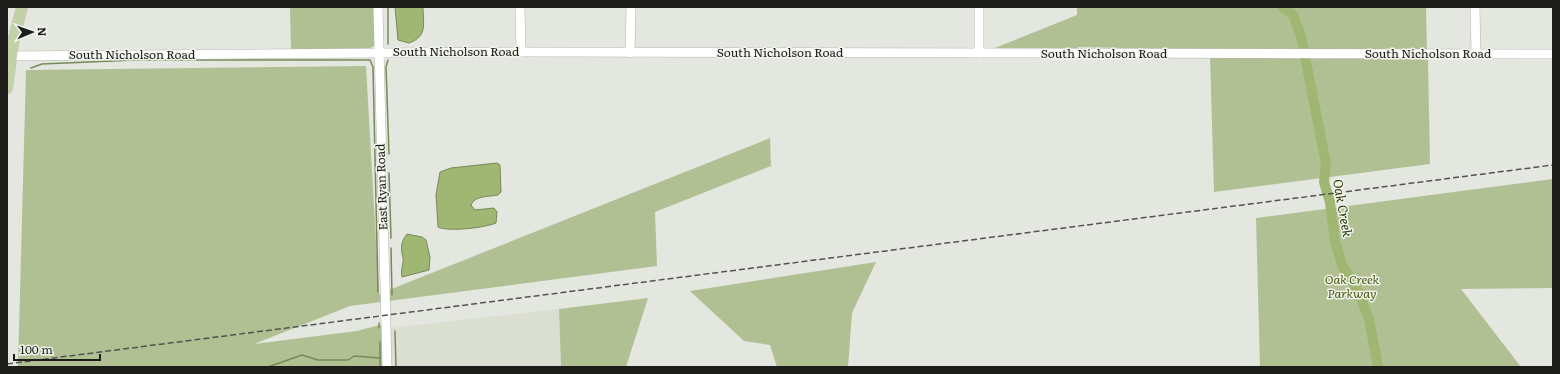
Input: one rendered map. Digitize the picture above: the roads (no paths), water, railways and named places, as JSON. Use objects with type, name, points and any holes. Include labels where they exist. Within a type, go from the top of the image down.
[{"type":"main road","points":[[7,36],[14,7]]},
{"type":"main road","points":[[7,88],[8,54],[22,7]]},
{"type":"street","name":"East Ryan Road","points":[[378,7],[387,367]]},
{"type":"street","points":[[520,7],[521,52]]},
{"type":"street","points":[[630,53],[631,7]]},
{"type":"street","points":[[979,7],[979,53]]},
{"type":"street","points":[[1475,7],[1476,54]]},
{"type":"street","name":"South Nicholson Road","points":[[8,54],[521,52],[1553,54]]},
{"type":"waterway","points":[[388,7],[388,44]]},
{"type":"waterway","name":"Oak Creek","points":[[1282,7],[1293,15],[1301,36],[1326,164],[1324,182],[1330,202],[1335,241],[1342,265],[1357,289],[1369,319],[1378,367]]},
{"type":"waterway","points":[[31,68],[42,64],[136,60],[370,60],[373,67],[378,292]]},
{"type":"waterway","points":[[388,60],[386,67],[389,154]]},
{"type":"waterway","points":[[389,173],[391,238]]},
{"type":"waterway","points":[[391,248],[392,295]]},
{"type":"waterway","points":[[379,323],[379,328]]},
{"type":"waterway","points":[[395,331],[396,367]]},
{"type":"waterway","points":[[380,342],[380,367]]},
{"type":"waterway","points":[[268,367],[302,355],[318,360],[348,360],[354,356],[380,358]]},
{"type":"railway","points":[[7,364],[1553,165]]},
{"type":"park label","name":"Oak Creek Parkway","points":[[1352,287]]}]
